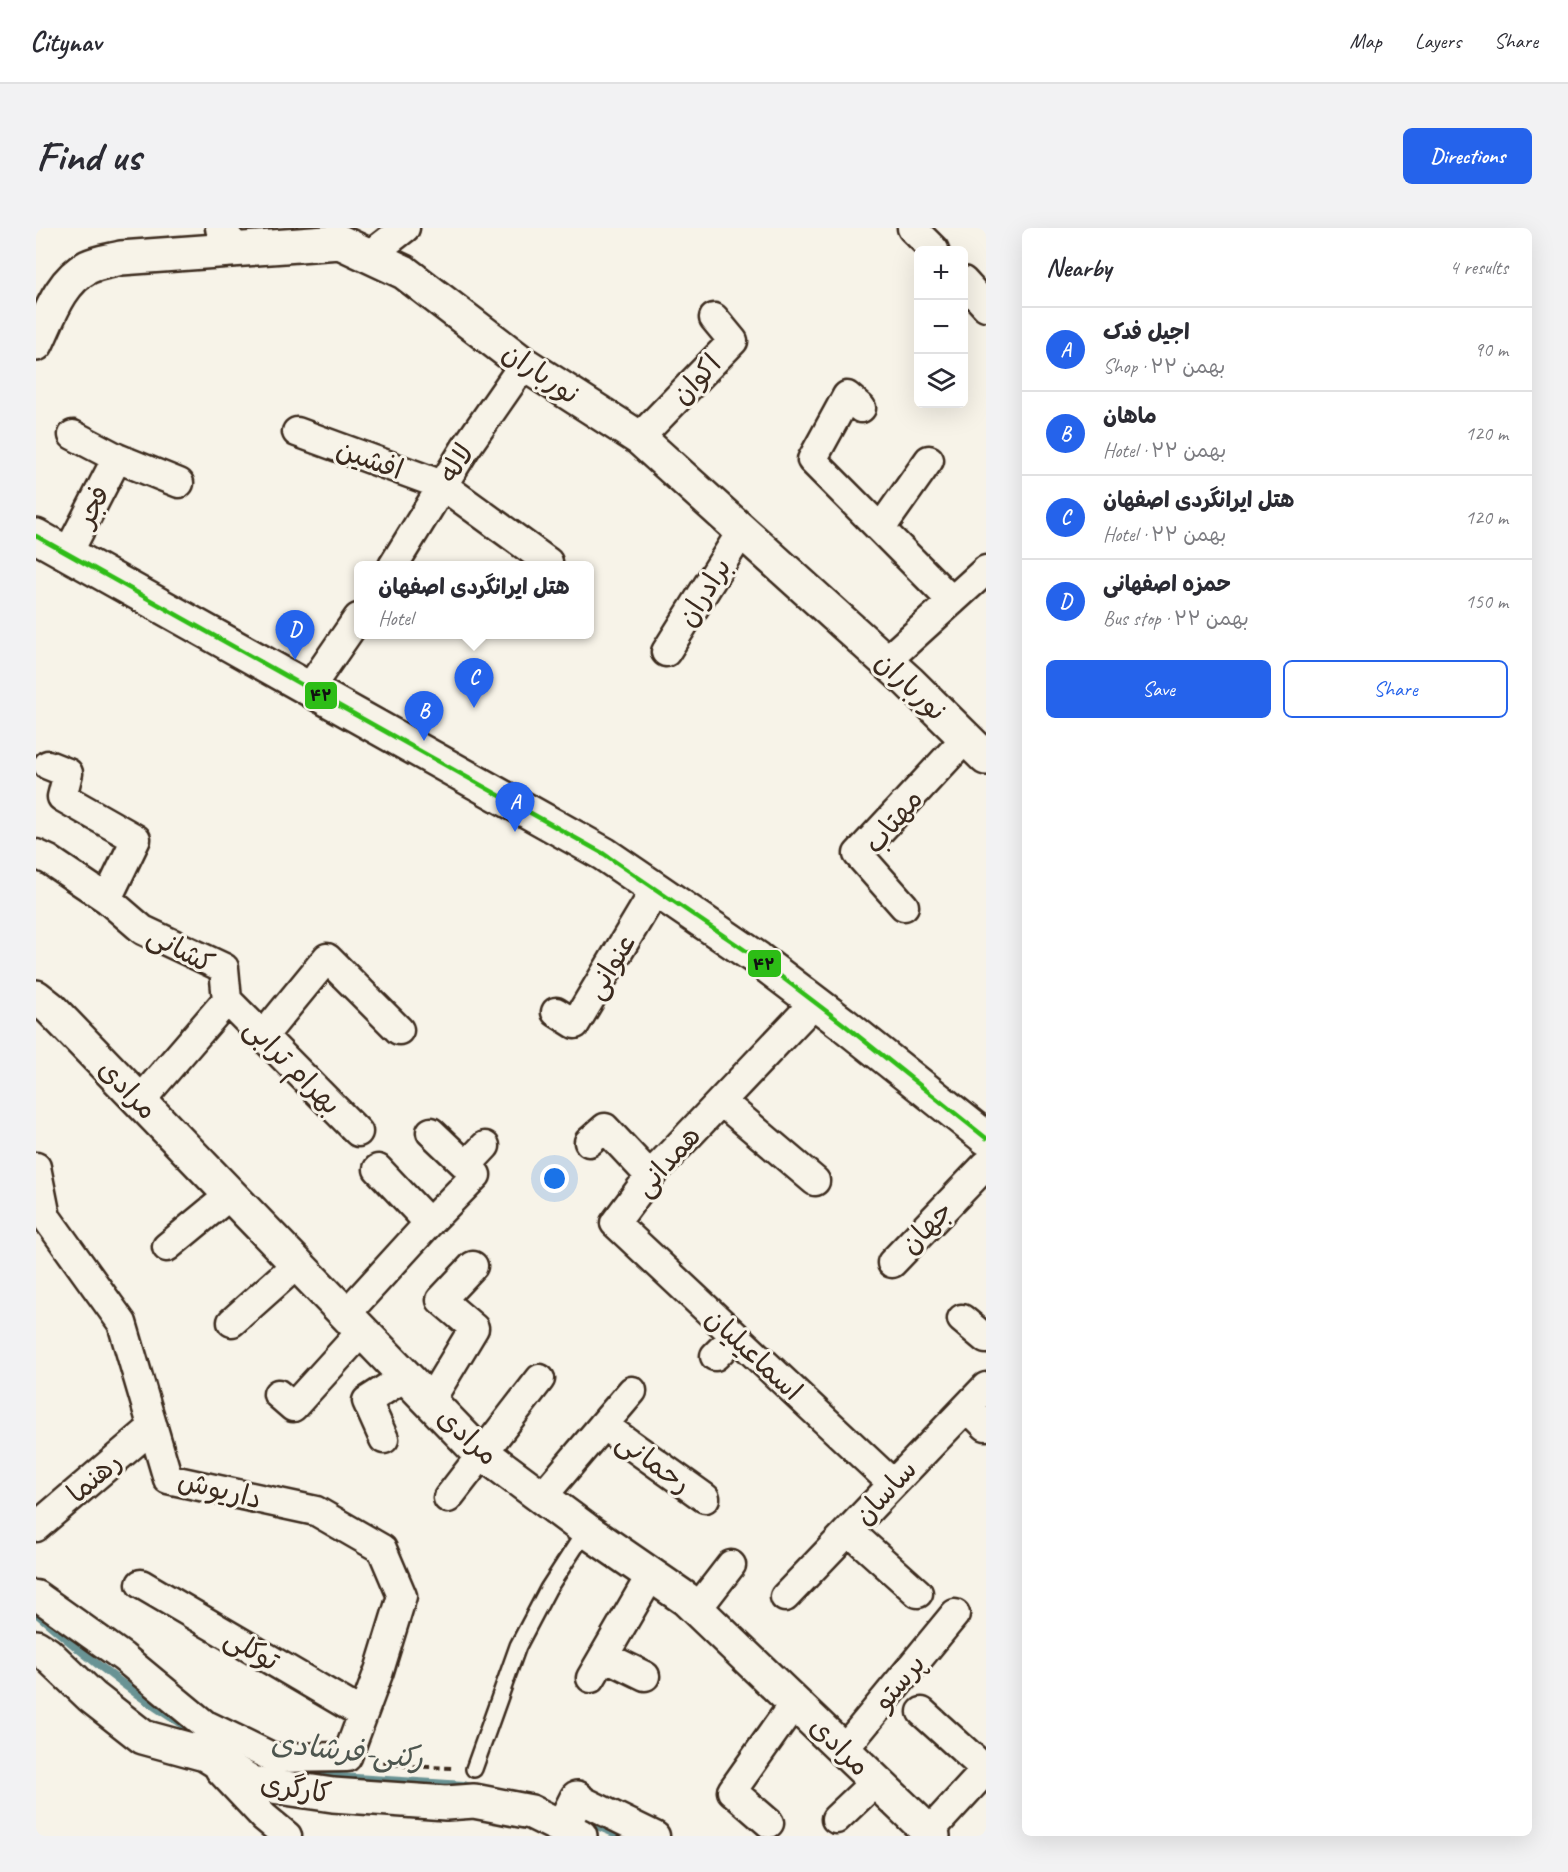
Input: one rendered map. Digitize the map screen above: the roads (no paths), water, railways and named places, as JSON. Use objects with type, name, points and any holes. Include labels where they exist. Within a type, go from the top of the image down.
[{"type":"street","points":[[912,228],[930,246]]},
{"type":"street","name":"نورباران","points":[[36,344],[69,281],[89,267],[120,258],[229,238],[340,242],[388,237],[404,272],[524,364],[639,438],[886,661],[976,748]]},
{"type":"street","points":[[968,286],[986,306]]},
{"type":"street","name":"اکوان","points":[[639,438],[733,341],[714,318]]},
{"type":"street","name":"لاله","points":[[396,561],[465,448],[524,364]]},
{"type":"street","points":[[861,408],[847,396],[812,460],[952,601]]},
{"type":"street","name":"افشین","points":[[297,432],[442,485],[547,561]]},
{"type":"street","name":"فجر","points":[[73,435],[117,458],[179,483]]},
{"type":"street","name":"فجر","points":[[68,554],[117,458]]},
{"type":"street","points":[[881,528],[929,460]]},
{"type":"street","name":"برادران","points":[[666,652],[742,531]]},
{"type":"street","points":[[36,536],[604,854],[758,959],[986,1137]]},
{"type":"street","points":[[886,661],[986,570]]},
{"type":"street","points":[[309,689],[354,624]]},
{"type":"street","name":"مهتاب","points":[[904,906],[858,854],[976,748]]},
{"type":"street","points":[[48,765],[68,773],[62,797],[136,839],[107,899]]},
{"type":"street","name":"کشانی","points":[[36,854],[49,860],[107,899],[143,930],[224,968],[227,1000],[140,1101]]},
{"type":"street","name":"عنوانی","points":[[556,1012],[575,1024],[656,889]]},
{"type":"street","points":[[262,1036],[327,958],[399,1030]]},
{"type":"street","name":"بهرام ترابی","points":[[227,1000],[358,1132]]},
{"type":"street","name":"همدانی","points":[[615,1224],[650,1176],[815,1002]]},
{"type":"street","name":"مرادی","points":[[41,1009],[140,1101],[472,1445],[586,1530],[686,1599],[931,1834]]},
{"type":"street","name":"همدانی","points":[[722,1102],[815,1181]]},
{"type":"street","points":[[589,1142],[605,1128],[650,1176]]},
{"type":"street","points":[[278,1394],[293,1407],[429,1223],[476,1175],[476,1156],[431,1132]]},
{"type":"street","name":"جهان","points":[[892,1263],[986,1165]]},
{"type":"street","name":"داریوش","points":[[36,1167],[46,1217],[122,1323],[168,1479],[316,1511],[382,1549],[402,1596],[379,1671],[347,1757]]},
{"type":"street","points":[[378,1168],[429,1223]]},
{"type":"street","points":[[168,1247],[230,1195]]},
{"type":"street","name":"اسماعیلیان","points":[[615,1224],[893,1484]]},
{"type":"street","points":[[232,1322],[297,1264]]},
{"type":"street","points":[[430,1401],[474,1328],[441,1300],[473,1266]]},
{"type":"street","points":[[962,1319],[986,1339]]},
{"type":"street","points":[[716,1356],[735,1336]]},
{"type":"street","points":[[384,1438],[367,1401],[406,1376]]},
{"type":"street","points":[[448,1498],[540,1379]]},
{"type":"street","name":"رحمانی","points":[[542,1497],[632,1391]]},
{"type":"street","name":"ساسان","points":[[785,1597],[950,1422],[980,1406]]},
{"type":"street","name":"رحمانی","points":[[603,1425],[705,1498]]},
{"type":"street","name":"رهنما","points":[[36,1527],[153,1427]]},
{"type":"street","points":[[849,1531],[918,1593]]},
{"type":"street","points":[[697,1609],[731,1565]]},
{"type":"street","points":[[645,1676],[598,1667],[651,1575]]},
{"type":"street","name":"توکلی","points":[[141,1584],[363,1714]]},
{"type":"street","name":"کارگری","points":[[36,1595],[123,1657],[204,1724],[274,1758],[347,1757]]},
{"type":"street","name":"پرستو","points":[[844,1749],[955,1614]]},
{"type":"street","name":"کارگری","points":[[40,1656],[143,1737],[205,1754],[252,1783],[333,1795],[446,1803],[474,1801],[531,1812],[571,1832]]},
{"type":"street","points":[[769,1822],[732,1791],[795,1702]]},
{"type":"street","points":[[922,1712],[986,1770],[931,1834]]},
{"type":"street","points":[[205,1754],[264,1817],[287,1836]]},
{"type":"street","points":[[836,1820],[876,1781]]},
{"type":"street","points":[[571,1832],[577,1798],[655,1836]]},
{"type":"lane","points":[[474,1769],[518,1646],[548,1589],[586,1530]]},
{"type":"waterway","name":"رکنی-فرشادی","points":[[36,1613],[111,1675],[150,1704],[191,1730]]},
{"type":"waterway","name":"رکنی-فرشادی","points":[[284,1770],[309,1775],[464,1785],[475,1788]]},
{"type":"waterway","name":"رکنی-فرشادی","points":[[581,1819],[621,1836]]},
{"type":"place","name":"حمزه اصفهانی","points":[[295,660]]},
{"type":"place","name":"هتل ایرانگردی اصفهان","points":[[474,708]]},
{"type":"place","name":"ماهان","points":[[424,741]]},
{"type":"place","name":"اجیل فدک","points":[[515,832]]}]
